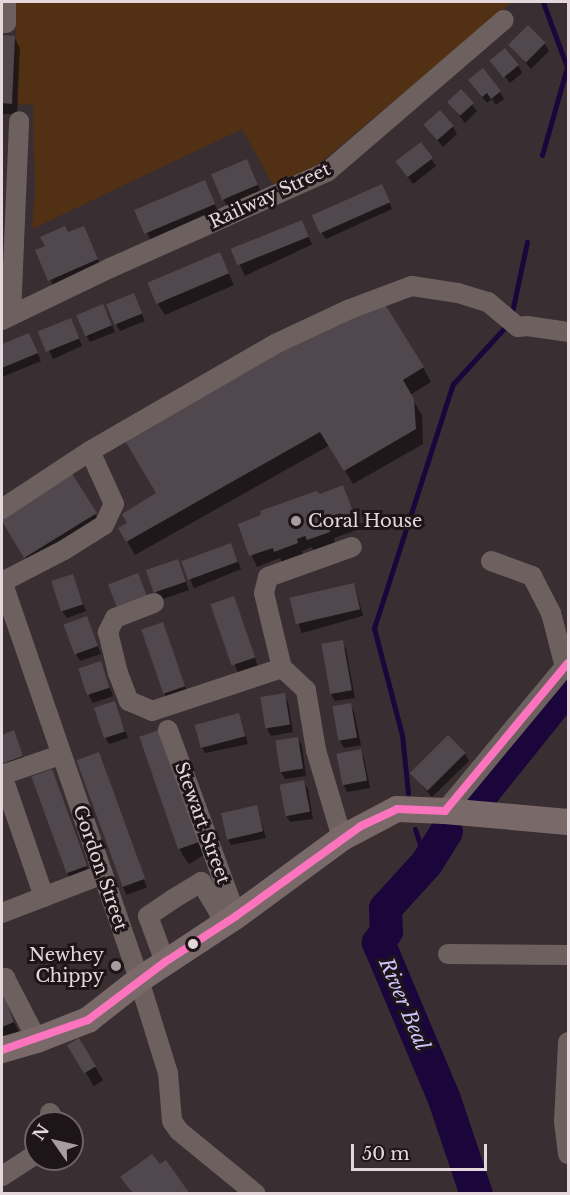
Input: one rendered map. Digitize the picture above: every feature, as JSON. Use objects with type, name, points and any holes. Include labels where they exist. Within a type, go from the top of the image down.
[{"type":"main road","points":[[2,1050],[88,1020],[139,980],[229,920],[342,838],[397,809],[568,822]]},
{"type":"street","points":[[2,23],[6,23],[6,2]]},
{"type":"street","name":"Railway Street","points":[[6,318],[110,268],[327,172],[504,20]]},
{"type":"street","points":[[6,318],[19,121]]},
{"type":"street","points":[[2,509],[90,451],[275,344],[350,309],[412,286],[458,293],[488,302],[511,321],[527,326],[568,332]]},
{"type":"street","points":[[2,581],[64,550],[104,525],[114,504],[90,451]]},
{"type":"street","points":[[342,838],[316,750],[306,690],[282,668],[264,593],[268,577],[352,547]]},
{"type":"street","points":[[445,811],[567,665],[551,613],[532,576],[491,561]]},
{"type":"street","name":"Gordon Street","points":[[2,581],[60,755],[104,874],[168,1072],[172,1122],[179,1131],[256,1194]]},
{"type":"street","points":[[154,603],[115,618],[108,632],[118,673],[129,701],[152,711],[282,668]]},
{"type":"street","name":"Stewart Street","points":[[168,730],[229,920]]},
{"type":"street","points":[[44,897],[2,775],[60,755]]},
{"type":"street","points":[[2,913],[104,874]]},
{"type":"street","points":[[165,962],[148,916],[173,899],[201,882],[229,920]]},
{"type":"street","points":[[448,954],[568,955]]},
{"type":"street","points":[[2,980],[5,978],[36,1040]]},
{"type":"street","points":[[568,1042],[564,1122],[568,1154]]},
{"type":"street","points":[[2,1176],[24,1162]]},
{"type":"shaded area","points":[[15,2],[512,2],[315,167],[276,190],[242,129],[32,229],[35,195],[33,104],[18,105]]},
{"type":"building","points":[[528,25],[546,43],[526,62],[508,45]]},
{"type":"building","points":[[2,35],[15,36],[12,104],[2,103]]},
{"type":"building","points":[[505,48],[519,65],[503,78],[489,61]]},
{"type":"building","points":[[483,68],[501,91],[491,99],[487,93],[482,97],[468,80]]},
{"type":"building","points":[[461,89],[474,103],[460,116],[447,102]]},
{"type":"building","points":[[440,110],[454,126],[437,140],[423,124]]},
{"type":"building","points":[[421,142],[433,158],[407,177],[395,161]]},
{"type":"building","points":[[247,159],[258,185],[222,200],[211,174]]},
{"type":"building","points":[[205,180],[215,204],[144,234],[134,210]]},
{"type":"building","points":[[382,184],[390,202],[320,234],[312,215]]},
{"type":"building","points":[[302,220],[309,237],[237,266],[231,249]]},
{"type":"building","points":[[65,226],[68,232],[84,226],[98,259],[48,281],[35,250],[45,246],[40,237]]},
{"type":"building","points":[[220,252],[229,273],[156,304],[147,283]]},
{"type":"building","points":[[134,293],[142,313],[114,325],[106,304]]},
{"type":"building","points":[[383,301],[424,367],[403,380],[414,399],[416,429],[344,471],[320,432],[126,542],[118,528],[127,523],[122,514],[156,493],[124,439],[290,341]]},
{"type":"building","points":[[103,304],[112,325],[85,337],[76,315]]},
{"type":"building","points":[[71,318],[79,338],[46,352],[38,331]]},
{"type":"building","points":[[29,333],[38,353],[2,368],[2,344]]},
{"type":"building","points":[[71,472],[97,513],[24,558],[2,521],[2,516]]},
{"type":"building","name":"Coral House","points":[[343,485],[355,517],[329,527],[330,532],[307,540],[305,536],[297,539],[298,543],[274,552],[273,548],[249,556],[238,524],[261,515],[260,511],[316,491],[320,494]]},
{"type":"building","points":[[231,543],[238,562],[188,580],[181,561]]},
{"type":"building","points":[[178,559],[186,582],[154,593],[146,570]]},
{"type":"building","points":[[138,573],[147,596],[117,608],[108,584]]},
{"type":"building","points":[[73,574],[83,604],[61,612],[51,581]]},
{"type":"building","points":[[354,583],[360,609],[296,624],[290,598]]},
{"type":"building","points":[[234,596],[255,657],[232,666],[210,604]]},
{"type":"building","points":[[87,616],[98,646],[74,655],[64,625]]},
{"type":"building","points":[[163,622],[185,686],[163,694],[141,629]]},
{"type":"building","points":[[343,640],[352,690],[330,694],[321,644]]},
{"type":"building","points":[[101,661],[110,688],[87,695],[78,668]]},
{"type":"building","points":[[285,693],[290,725],[265,729],[260,697]]},
{"type":"building","points":[[115,701],[125,731],[104,738],[94,708]]},
{"type":"building","points":[[351,703],[357,737],[338,741],[332,706]]},
{"type":"building","points":[[239,713],[245,736],[201,748],[195,725]]},
{"type":"building","points":[[162,729],[201,842],[178,849],[139,737]]},
{"type":"building","points":[[14,730],[23,756],[2,764],[2,735]]},
{"type":"building","points":[[448,735],[466,753],[427,791],[410,773]]},
{"type":"building","points":[[298,737],[303,769],[280,772],[275,741]]},
{"type":"building","points":[[361,749],[367,780],[343,785],[336,754]]},
{"type":"building","points":[[99,752],[145,879],[123,887],[76,760]]},
{"type":"building","points":[[52,769],[87,866],[67,873],[31,777]]},
{"type":"building","points":[[304,780],[310,811],[286,816],[279,785]]},
{"type":"building","points":[[257,805],[263,831],[227,840],[221,813]]},
{"type":"building","points":[[4,995],[14,1022],[2,1027],[2,996]]},
{"type":"building","points":[[79,1038],[96,1066],[84,1073],[67,1045]]},
{"type":"building","points":[[152,1154],[160,1164],[166,1160],[190,1194],[130,1194],[132,1192],[120,1177]]},
{"type":"waterway","points":[[542,155],[567,67],[543,2]]},
{"type":"waterway","points":[[511,317],[527,242]]},
{"type":"waterway","points":[[408,793],[402,735],[374,628],[453,384],[507,325]]},
{"type":"waterway","name":"River Beal","points":[[479,797],[568,686]]},
{"type":"waterway","points":[[415,829],[426,863]]},
{"type":"waterway","name":"River Beal","points":[[446,831],[426,863],[385,908],[386,931],[378,942],[444,1099],[476,1194]]},
{"type":"transit line","points":[[2,1050],[88,1020],[165,962],[236,916],[361,826],[397,809],[445,811],[568,663]]},
{"type":"place","name":"Coral House","points":[[296,521]]},
{"type":"place","name":"Newhey Chippy","points":[[116,966]]}]
